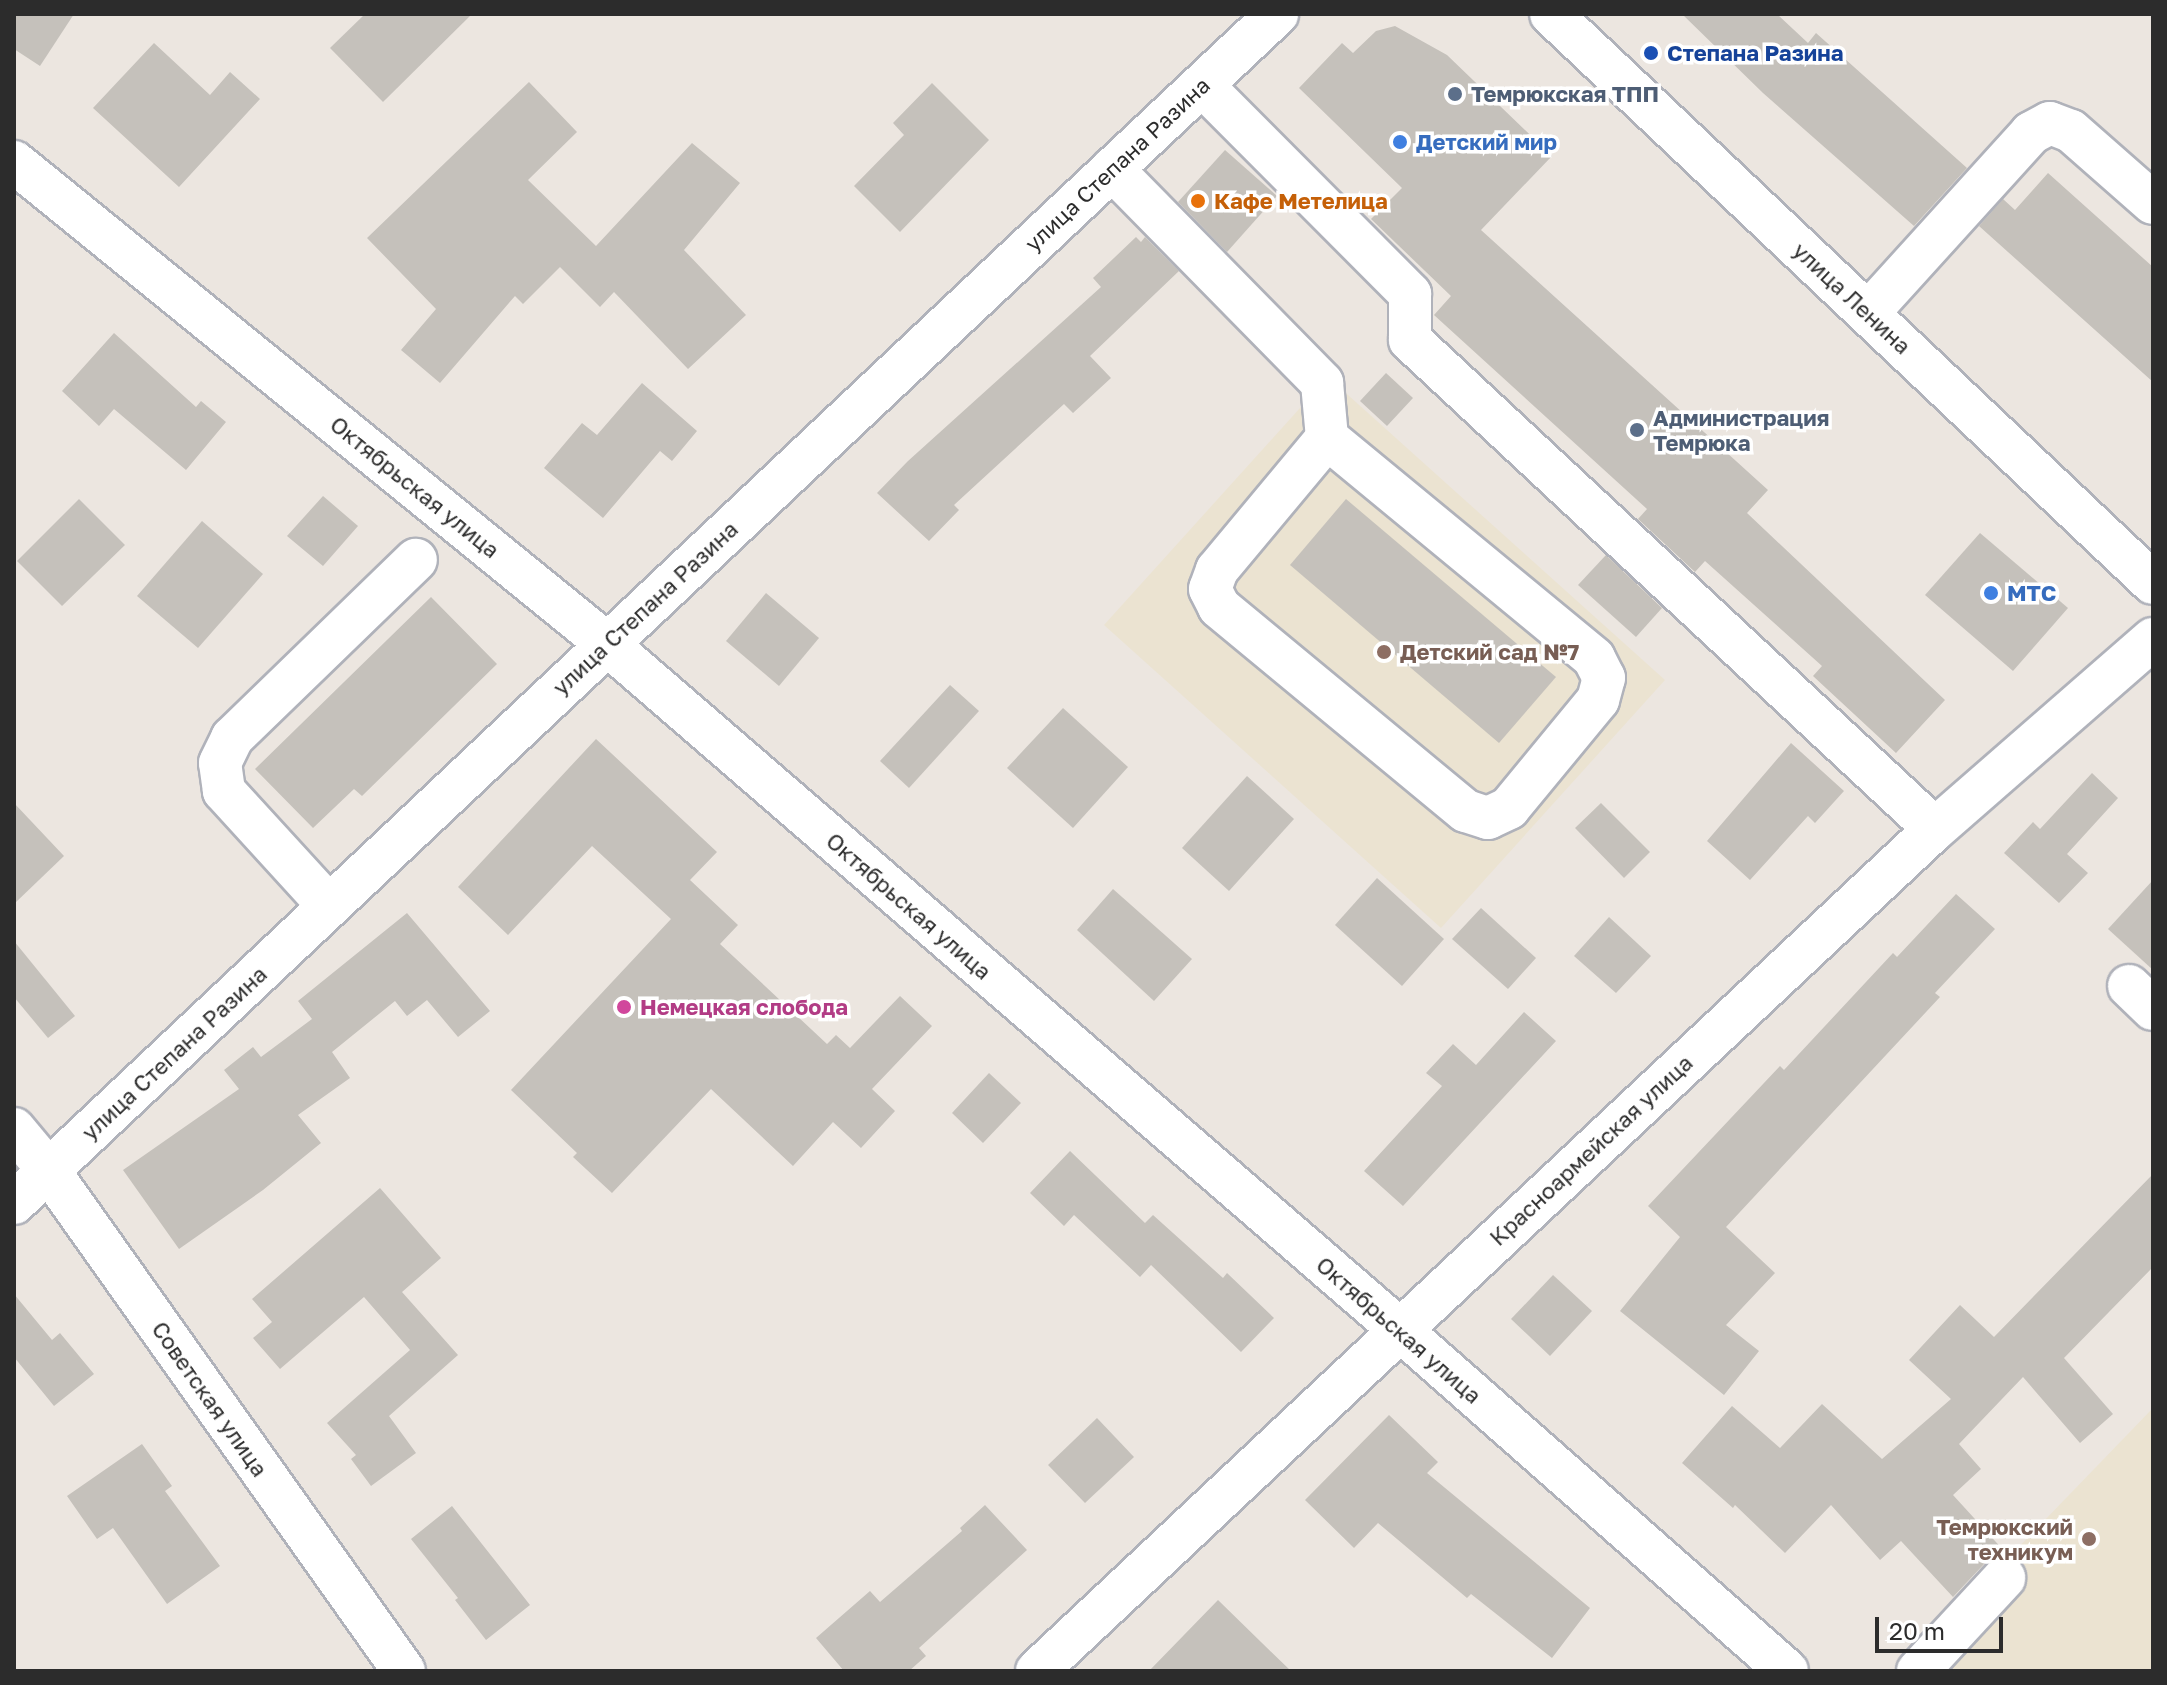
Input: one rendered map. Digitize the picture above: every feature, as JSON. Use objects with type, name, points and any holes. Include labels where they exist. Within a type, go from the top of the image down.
[{"type":"street","name":"улица Степана Разина","points":[[14,1203],[1277,14]]},
{"type":"street","name":"улица Ленина","points":[[1551,14],[2153,583]]},
{"type":"street","points":[[1202,85],[1410,294],[1410,340],[1935,829]]},
{"type":"street","points":[[1868,313],[2031,133],[2050,123],[2071,131],[2153,203]]},
{"type":"street","name":"Октябрьская улица","points":[[14,162],[607,644],[1399,1329],[1787,1671]]},
{"type":"street","points":[[1112,169],[1322,383],[1327,438],[1217,570],[1210,589],[1219,607],[1466,811],[1488,818],[1509,808],[1598,700],[1604,678],[1594,658],[1327,438]]},
{"type":"street","points":[[329,906],[224,791],[220,763],[232,738],[416,560]]},
{"type":"street","name":"Красноармейская улица","points":[[1037,1671],[1935,829],[2153,639]]},
{"type":"street","name":"Советская улица","points":[[14,1129],[49,1171],[404,1671]]},
{"type":"street","points":[[1918,1671],[2004,1578]]},
{"type":"shaded area","name":"Детский сад №7","points":[[1328,377],[1665,680],[1441,928],[1104,625]]},
{"type":"shaded area","name":"Темрюкский техникум","points":[[2153,1408],[2153,1671],[1899,1671]]},
{"type":"building","points":[[14,14],[74,14],[40,66],[14,49]]},
{"type":"building","points":[[365,14],[472,14],[383,102],[330,48]]},
{"type":"building","points":[[1682,14],[1777,14],[1808,43],[1816,33],[1967,168],[1914,226],[1763,93]]},
{"type":"building","points":[[1395,26],[1447,55],[1552,156],[1481,230],[1768,490],[1747,513],[1945,700],[1896,753],[1813,676],[1822,666],[1705,561],[1695,572],[1638,519],[1647,509],[1434,315],[1451,296],[1371,219],[1402,188],[1299,88],[1342,43],[1353,53],[1376,31]]},
{"type":"building","points":[[154,43],[210,95],[230,72],[260,99],[179,187],[93,108]]},
{"type":"building","points":[[529,82],[577,132],[528,180],[596,246],[692,143],[740,183],[684,250],[746,315],[688,369],[614,292],[600,307],[560,267],[523,304],[515,296],[440,383],[401,350],[436,309],[367,238]]},
{"type":"building","points":[[932,83],[989,140],[900,232],[854,186],[904,135],[893,123]]},
{"type":"building","points":[[1225,150],[1277,196],[1227,252],[1178,202]]},
{"type":"building","points":[[2048,173],[2153,267],[2153,382],[1979,226],[2003,199],[2015,210]]},
{"type":"building","points":[[1136,237],[1141,242],[1145,237],[1179,271],[1090,356],[1111,378],[1073,413],[1064,404],[954,505],[959,510],[929,541],[877,493],[908,461],[1101,287],[1093,278]]},
{"type":"building","points":[[114,333],[196,407],[201,401],[226,422],[186,470],[114,409],[99,426],[62,391]]},
{"type":"building","points":[[1386,373],[1413,398],[1387,426],[1360,401]]},
{"type":"building","points":[[642,383],[697,431],[672,461],[660,451],[603,518],[544,468],[582,423],[597,435]]},
{"type":"building","points":[[323,496],[358,526],[323,566],[287,536]]},
{"type":"building","points":[[79,499],[125,545],[62,606],[17,561]]},
{"type":"building","points":[[1346,499],[1556,677],[1499,743],[1290,565]]},
{"type":"building","points":[[202,521],[263,574],[198,648],[137,596]]},
{"type":"building","points":[[1980,533],[2068,608],[2013,671],[1925,595]]},
{"type":"building","points":[[1606,555],[1662,608],[1636,637],[1578,585]]},
{"type":"building","points":[[766,593],[819,638],[779,686],[726,641]]},
{"type":"building","points":[[431,597],[497,664],[362,796],[354,789],[313,828],[255,769]]},
{"type":"building","points":[[950,685],[979,711],[909,788],[880,761]]},
{"type":"building","points":[[1063,708],[1128,767],[1073,828],[1007,768]]},
{"type":"building","points":[[596,739],[717,852],[690,880],[738,925],[720,944],[827,1044],[836,1035],[850,1048],[900,996],[932,1026],[872,1089],[895,1111],[861,1148],[833,1122],[793,1166],[711,1089],[612,1193],[573,1157],[577,1153],[511,1090],[671,919],[592,846],[508,935],[458,887]]},
{"type":"building","points":[[1791,743],[1844,791],[1815,823],[1808,816],[1750,880],[1707,841]]},
{"type":"building","points":[[2092,773],[2118,798],[2067,854],[2088,873],[2059,903],[2004,853],[2033,822],[2040,829]]},
{"type":"building","points":[[1247,776],[1294,819],[1229,891],[1182,848]]},
{"type":"building","points":[[14,803],[64,856],[14,904]]},
{"type":"building","points":[[1601,803],[1650,852],[1624,878],[1575,828]]},
{"type":"building","points":[[1377,878],[1444,939],[1402,986],[1335,925]]},
{"type":"building","points":[[2153,880],[2153,970],[2108,929]]},
{"type":"building","points":[[1113,889],[1192,959],[1154,1001],[1077,930]]},
{"type":"building","points":[[1956,894],[1995,929],[1935,993],[1940,997],[1726,1227],[1775,1273],[1726,1325],[1759,1351],[1724,1395],[1620,1311],[1680,1237],[1648,1206],[1780,1066],[1784,1070],[1893,953],[1897,957]]},
{"type":"building","points":[[1481,908],[1536,958],[1508,989],[1452,939]]},
{"type":"building","points":[[407,913],[490,1011],[458,1037],[427,1000],[407,1016],[395,1001],[332,1052],[350,1078],[298,1115],[321,1143],[263,1190],[179,1249],[123,1170],[239,1089],[224,1070],[253,1047],[261,1057],[312,1019],[298,1001]]},
{"type":"building","points":[[1609,917],[1651,956],[1616,993],[1574,956]]},
{"type":"building","points":[[14,941],[75,1016],[48,1038],[14,997]]},
{"type":"building","points":[[1524,1012],[1556,1041],[1403,1206],[1364,1171],[1442,1086],[1426,1073],[1453,1044],[1476,1065]]},
{"type":"building","points":[[989,1073],[1021,1103],[983,1143],[952,1113]]},
{"type":"building","points":[[1070,1151],[1145,1223],[1153,1215],[1223,1278],[1227,1273],[1274,1318],[1241,1352],[1151,1265],[1140,1277],[1074,1215],[1064,1226],[1030,1193]]},
{"type":"building","points":[[2153,1174],[2153,1267],[2064,1358],[2113,1414],[2080,1443],[2023,1377],[1959,1444],[1981,1469],[1953,1495],[2006,1553],[1986,1562],[1953,1597],[1901,1541],[1880,1560],[1831,1505],[1785,1553],[1735,1505],[1733,1508],[1682,1463],[1732,1406],[1780,1448],[1822,1404],[1882,1459],[1951,1399],[1909,1360],[1960,1305],[1994,1337]]},
{"type":"building","points":[[380,1188],[441,1258],[402,1292],[458,1355],[389,1416],[416,1453],[371,1486],[351,1459],[356,1455],[327,1423],[410,1350],[364,1297],[280,1369],[253,1338],[272,1322],[252,1299]]},
{"type":"building","points":[[1553,1275],[1592,1311],[1550,1356],[1511,1319]]},
{"type":"building","points":[[14,1294],[52,1340],[60,1333],[94,1374],[54,1406],[14,1357]]},
{"type":"building","points":[[1389,1415],[1438,1462],[1427,1473],[1590,1608],[1552,1658],[1471,1594],[1467,1598],[1378,1523],[1354,1548],[1305,1500]]},
{"type":"building","points":[[1097,1418],[1134,1457],[1085,1503],[1048,1465]]},
{"type":"building","points":[[142,1444],[172,1486],[165,1491],[220,1566],[167,1604],[113,1528],[97,1539],[67,1496]]},
{"type":"building","points":[[985,1505],[1027,1550],[919,1648],[926,1656],[909,1671],[844,1671],[816,1638],[870,1591],[880,1602],[962,1531],[960,1528]]},
{"type":"building","points":[[452,1506],[530,1605],[486,1640],[455,1600],[458,1598],[411,1539]]},
{"type":"building","points":[[1218,1600],[1261,1642],[1291,1671],[1149,1671]]},
{"type":"place","name":"Степана Разина","points":[[1651,53]]},
{"type":"place","name":"Темрюкская ТПП","points":[[1455,94]]},
{"type":"place","name":"Детский мир","points":[[1400,142]]},
{"type":"place","name":"Кафе Метелица","points":[[1198,201]]},
{"type":"place","name":"Администрация Темрюка","points":[[1637,430]]},
{"type":"place","name":"МТС","points":[[1991,593]]},
{"type":"place","name":"Детский сад №7","points":[[1384,652]]},
{"type":"place","name":"Немецкая слобода","points":[[624,1007]]},
{"type":"place","name":"Темрюкский техникум","points":[[2089,1539]]}]
